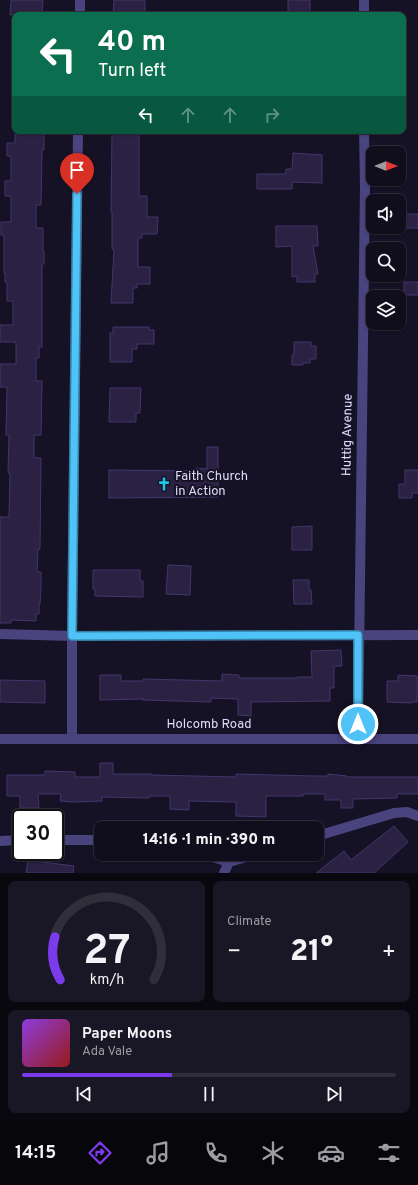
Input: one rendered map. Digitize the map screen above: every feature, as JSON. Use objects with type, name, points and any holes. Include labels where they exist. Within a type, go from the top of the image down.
[{"type":"street","points":[[80,0],[80,12]]},
{"type":"street","points":[[364,0],[364,12]]},
{"type":"street","points":[[72,738],[78,134]]},
{"type":"street","name":"Huttig Avenue","points":[[358,739],[358,635],[365,186],[364,134]]},
{"type":"street","points":[[0,634],[72,636],[418,635]]},
{"type":"street","name":"Holcomb Road","points":[[0,738],[418,739]]},
{"type":"street","points":[[324,834],[394,813],[407,812],[418,816]]},
{"type":"street","points":[[0,841],[12,840]]},
{"type":"street","points":[[64,840],[94,840]]},
{"type":"street","points":[[226,861],[232,861]]},
{"type":"street","points":[[224,873],[229,862]]},
{"type":"building","points":[[11,0],[43,0],[42,12],[12,12],[12,15],[10,15]]},
{"type":"building","points":[[114,0],[145,0],[145,12],[113,12]]},
{"type":"building","points":[[288,0],[310,0],[310,12],[288,12]]},
{"type":"building","points":[[15,134],[44,134],[44,150],[42,150],[41,205],[36,205],[36,228],[43,228],[44,251],[44,264],[42,264],[42,347],[39,347],[39,358],[36,358],[36,381],[42,381],[41,435],[34,435],[34,458],[41,458],[40,549],[38,549],[37,572],[41,572],[41,590],[39,614],[36,614],[36,621],[11,620],[11,623],[0,623],[0,517],[9,517],[10,473],[8,473],[9,435],[6,435],[7,387],[0,387],[0,364],[16,364],[16,342],[0,342],[0,325],[13,325],[13,301],[7,301],[7,282],[5,282],[4,273],[4,235],[1,235],[1,222],[11,222],[11,196],[5,196],[5,181],[11,181],[11,156],[7,156],[7,143],[15,143]]},
{"type":"building","points":[[112,134],[139,134],[139,196],[147,196],[147,217],[158,217],[157,234],[142,234],[142,238],[138,238],[138,267],[150,267],[150,284],[137,284],[137,288],[133,288],[133,303],[111,303],[114,249],[112,249]]},
{"type":"building","points":[[293,153],[322,155],[322,183],[292,182],[292,189],[257,189],[257,174],[286,174],[286,169],[292,169]]},
{"type":"building","points":[[406,214],[418,214],[418,228],[406,228]]},
{"type":"building","points":[[276,226],[317,226],[318,246],[313,246],[318,274],[315,274],[315,282],[297,282],[297,276],[292,277],[292,246],[276,247]]},
{"type":"building","points":[[404,282],[418,282],[418,295],[406,295],[406,290],[404,290]]},
{"type":"building","points":[[113,327],[149,327],[149,330],[154,330],[154,344],[137,344],[137,349],[132,349],[132,362],[110,362],[110,333],[113,333]]},
{"type":"building","points":[[294,342],[311,342],[311,346],[316,346],[316,359],[310,359],[310,363],[303,363],[303,365],[292,365]]},
{"type":"building","points":[[110,388],[141,388],[140,413],[136,413],[136,422],[109,422]]},
{"type":"building","name":"Faith Church in Action","points":[[207,447],[218,447],[218,497],[109,498],[109,470],[196,471],[196,468],[207,469]]},
{"type":"building","points":[[405,470],[418,470],[418,493],[412,493],[412,498],[399,498],[399,484],[405,484]]},
{"type":"building","points":[[312,526],[312,550],[292,550],[292,527]]},
{"type":"building","points":[[168,565],[191,566],[190,595],[166,594]]},
{"type":"building","points":[[93,570],[140,570],[140,581],[143,581],[143,597],[95,596],[95,589],[93,589]]},
{"type":"building","points":[[293,580],[309,580],[309,590],[311,590],[312,604],[294,604]]},
{"type":"building","points":[[341,650],[342,666],[334,666],[334,688],[330,688],[330,701],[251,702],[251,716],[238,715],[238,699],[211,698],[211,702],[143,699],[100,700],[100,675],[121,675],[121,681],[143,681],[143,679],[222,681],[222,674],[239,675],[239,678],[312,677],[311,651]]},
{"type":"building","points":[[398,675],[417,676],[417,702],[387,702],[387,681],[398,681]]},
{"type":"building","points":[[0,680],[45,681],[45,703],[0,702]]},
{"type":"building","points":[[100,763],[113,763],[113,774],[236,777],[236,774],[328,776],[328,774],[347,777],[418,777],[418,794],[397,794],[397,798],[353,799],[353,808],[341,808],[341,800],[325,800],[325,794],[303,794],[303,796],[266,796],[266,817],[236,816],[236,802],[189,801],[189,810],[170,809],[170,796],[149,796],[149,798],[102,797],[102,801],[73,802],[60,801],[61,794],[38,794],[39,808],[20,808],[20,796],[7,796],[7,775],[45,775],[45,771],[75,772],[75,777],[100,777]]},
{"type":"building","points":[[394,826],[408,842],[374,873],[316,873],[344,851],[351,860]]},
{"type":"building","points":[[28,861],[42,861],[74,866],[73,873],[26,873]]},
{"type":"place","name":"Faith Church in Action","points":[[164,484]]},
{"type":"route","points":[[77,194],[72,636],[358,635],[358,724]]}]
